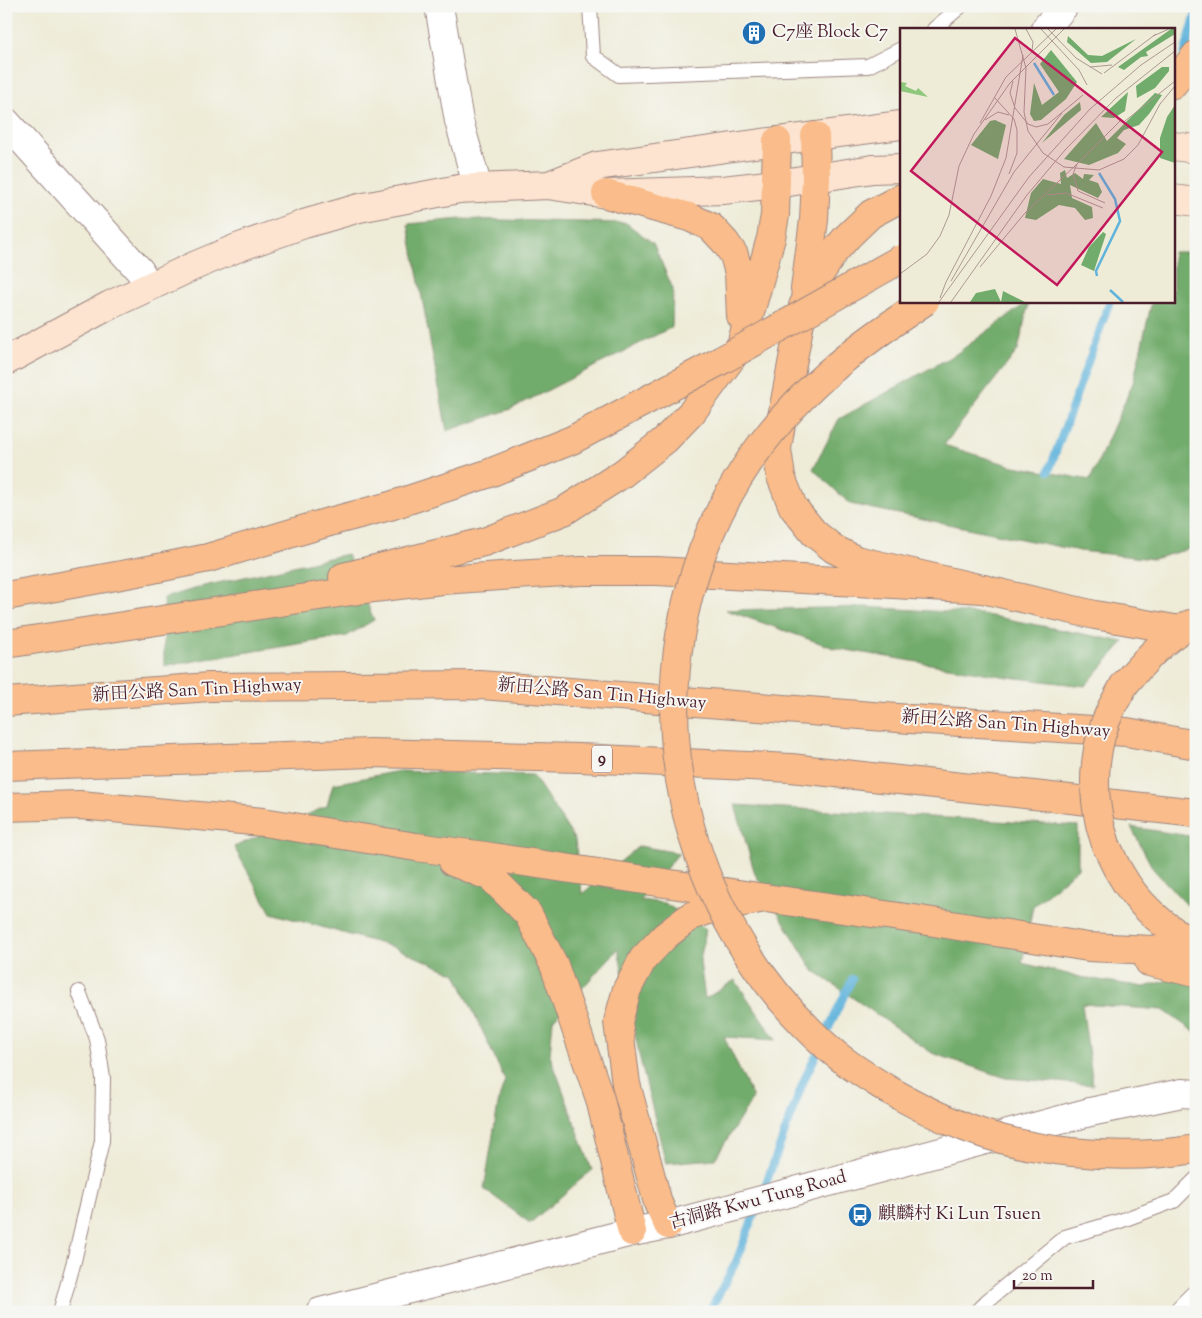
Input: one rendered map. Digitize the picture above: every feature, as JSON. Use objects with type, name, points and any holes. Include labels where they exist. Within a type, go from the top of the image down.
[{"type":"main road","points":[[1174,83],[1196,55]]},
{"type":"main road","points":[[548,185],[597,166],[900,125]]},
{"type":"main road","points":[[815,136],[814,220],[803,306],[777,449],[782,477],[793,507],[814,533],[834,549],[856,560],[1094,615],[1188,625]]},
{"type":"main road","points":[[115,628],[358,574],[484,542],[564,511],[622,474],[665,440],[692,412],[741,345],[771,238],[775,215],[777,141]]},
{"type":"main road","points":[[606,194],[723,190],[873,169],[900,168]]},
{"type":"main road","points":[[6,361],[148,286],[237,248],[304,224],[359,208],[459,190],[548,185],[606,194],[689,217],[711,227],[734,255],[739,273],[741,345]]},
{"type":"main road","points":[[803,306],[834,252],[848,236],[871,214],[900,199]]},
{"type":"main road","points":[[6,596],[208,558],[390,506],[478,477],[572,440],[722,360],[900,259]]},
{"type":"main road","points":[[924,302],[873,337],[827,373],[785,415],[747,466],[723,506],[711,531],[699,559],[689,592],[682,626],[674,696],[676,752],[681,792],[692,837],[724,915],[741,945],[763,977],[793,1014],[819,1039],[860,1073],[908,1101],[952,1122],[997,1138],[1043,1148],[1088,1154],[1136,1154],[1196,1149]]},
{"type":"main road","points":[[6,644],[365,589],[451,580],[581,571],[657,571],[984,589]]},
{"type":"main road","points":[[1188,625],[1148,656],[1124,685],[1110,709],[1101,736],[1096,763],[1095,790],[1098,818],[1106,845],[1120,874],[1139,900],[1162,922],[1188,940],[1196,943]]},
{"type":"main road","name":"新田公路 San Tin Highway","points":[[6,702],[210,687],[481,685],[910,719],[1127,732],[1196,745]]},
{"type":"main road","name":"9","points":[[6,766],[371,753],[580,758],[791,768],[1196,813]]},
{"type":"main road","points":[[6,807],[80,805],[263,822],[416,847],[921,920],[1088,947],[1196,973]]},
{"type":"main road","points":[[416,847],[491,877],[528,914],[554,965],[600,1099],[632,1232]]},
{"type":"main road","points":[[668,1225],[658,1203],[626,1084],[618,1022],[627,989],[643,958],[665,936],[691,916],[717,907],[765,898]]},
{"type":"main road","points":[[1088,947],[1196,952]]},
{"type":"street","points":[[439,6],[459,121],[478,188]]},
{"type":"street","points":[[1046,28],[1066,6]]},
{"type":"street","points":[[1064,28],[1066,6]]},
{"type":"street","points":[[6,122],[140,271],[148,286]]},
{"type":"street","name":"古洞路 Kwu Tung Road","points":[[320,1312],[632,1232],[668,1225],[1090,1112],[1182,1093],[1196,1094]]},
{"type":"street","points":[[1184,1312],[1196,1300]]},
{"type":"lane","points":[[590,6],[593,56],[619,75],[868,66],[900,50]]},
{"type":"lane","points":[[935,28],[961,6]]},
{"type":"lane","points":[[60,1312],[102,1141],[103,1078],[97,1039],[79,992]]},
{"type":"lane","points":[[976,1312],[1065,1237],[1120,1221],[1174,1201],[1196,1179]]},
{"type":"green space","points":[[461,219],[626,223],[653,243],[673,289],[672,327],[511,409],[447,431],[408,224]]},
{"type":"green space","points":[[1174,252],[1196,252],[1196,547],[1153,559],[1080,551],[850,504],[813,469],[839,419],[956,354],[1028,302],[1018,350],[944,445],[1009,465],[1090,480],[1133,383],[1152,302],[1174,302]]},
{"type":"green space","points":[[347,554],[374,620],[347,636],[164,666],[164,598],[204,586]]},
{"type":"green space","points":[[866,607],[981,614],[1124,642],[1085,686],[1008,677],[834,648],[726,610]]},
{"type":"green space","points":[[399,771],[533,775],[575,840],[582,894],[639,846],[679,853],[640,900],[664,903],[706,929],[700,961],[705,999],[735,980],[776,1040],[724,1037],[753,1098],[715,1159],[666,1163],[640,1059],[618,949],[553,1020],[550,1055],[592,1170],[530,1223],[484,1189],[499,1099],[505,1080],[456,974],[393,947],[271,913],[234,847],[327,806],[333,784]]},
{"type":"green space","points":[[735,805],[1078,826],[1078,868],[1033,906],[1022,963],[1080,977],[1144,987],[1196,973],[1196,1033],[1163,1010],[1082,1004],[1093,1085],[1006,1078],[932,1053],[813,970],[755,874]]},
{"type":"green space","points":[[1131,827],[1196,837],[1196,909],[1187,905],[1153,869]]},
{"type":"waterway","points":[[1184,55],[1196,13]]},
{"type":"waterway","points":[[1049,471],[1110,302]]},
{"type":"waterway","points":[[825,1036],[852,979]]},
{"type":"waterway","points":[[762,1194],[804,1080],[820,1047]]},
{"type":"waterway","points":[[709,1312],[736,1262],[757,1207]]},
{"type":"place","name":"C7座 Block C7","points":[[754,33]]},
{"type":"place","name":"麒麟村 Ki Lun Tsuen","points":[[860,1215]]}]
